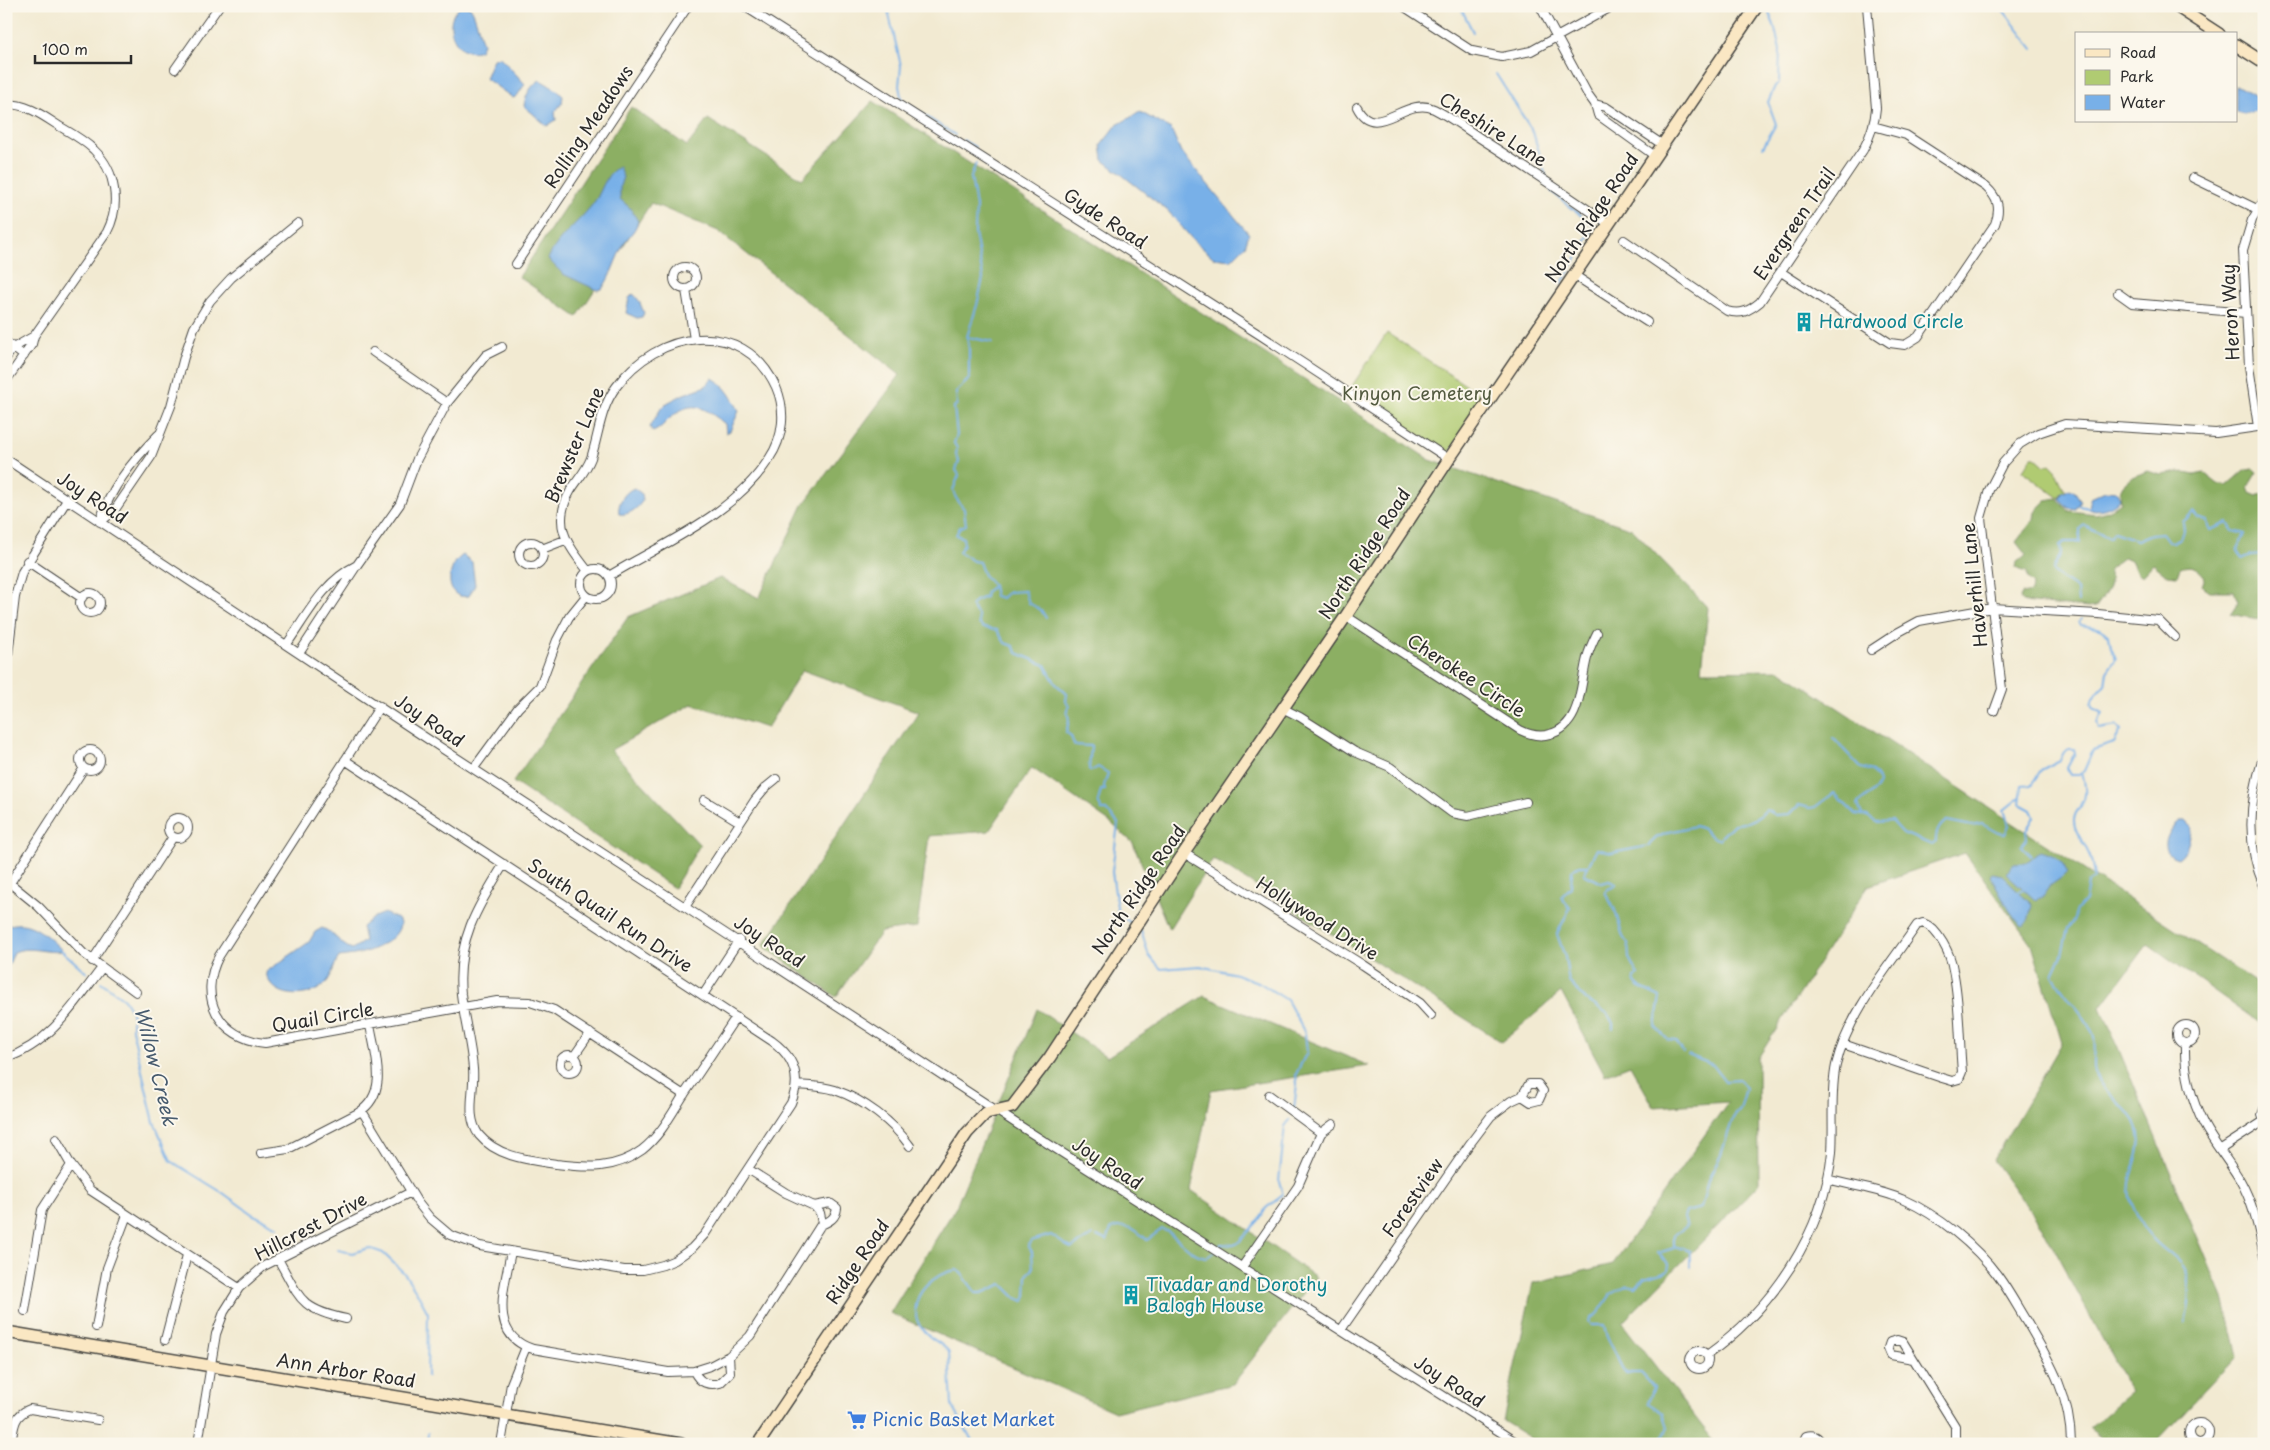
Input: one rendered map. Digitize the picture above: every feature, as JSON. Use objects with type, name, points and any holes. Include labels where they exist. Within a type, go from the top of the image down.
[{"type":"street","points":[[175,69],[220,6]]},
{"type":"street","name":"Rolling Meadows","points":[[516,264],[688,6]]},
{"type":"street","name":"Gyde Road","points":[[744,6],[1260,335],[1449,458]]},
{"type":"street","points":[[1403,6],[1472,50],[1492,57],[1522,54],[1613,6]]},
{"type":"street","points":[[1540,6],[1587,93],[1595,104],[1598,116],[1655,156]]},
{"type":"street","name":"North Ridge Road","points":[[996,1109],[1012,1107],[1050,1057],[1184,853],[1346,616],[1449,458],[1757,6]]},
{"type":"street","name":"Evergreen Trail","points":[[1624,240],[1726,311],[1734,313],[1749,310],[1760,302],[1863,150],[1872,126],[1876,108],[1868,6]]},
{"type":"street","points":[[2176,6],[2216,32]]},
{"type":"street","points":[[2238,46],[2264,63]]},
{"type":"street","points":[[6,104],[35,110],[93,149],[107,166],[115,193],[113,216],[107,232],[34,336],[32,344],[7,379]]},
{"type":"street","points":[[1595,104],[1606,107],[1663,145]]},
{"type":"street","name":"Cheshire Lane","points":[[1357,107],[1362,115],[1376,122],[1412,107],[1428,107],[1504,153],[1609,224]]},
{"type":"street","points":[[1781,272],[1890,343],[1904,345],[1918,337],[1995,224],[1999,207],[1994,196],[1986,187],[1906,135],[1872,126]]},
{"type":"street","points":[[2194,178],[2257,209]]},
{"type":"street","name":"Heron Way","points":[[2261,427],[2249,366],[2243,250],[2247,232],[2257,209],[2264,200]]},
{"type":"street","points":[[100,522],[114,511],[151,458],[171,406],[194,328],[210,301],[231,278],[298,223]]},
{"type":"street","points":[[1574,275],[1647,322]]},
{"type":"street","points":[[686,290],[694,339]]},
{"type":"street","points":[[2118,293],[2132,304],[2246,313]]},
{"type":"street","points":[[6,358],[13,348],[34,336]]},
{"type":"street","name":"Brewster Lane","points":[[588,571],[565,540],[561,520],[565,501],[584,472],[591,457],[602,412],[616,388],[635,366],[658,350],[694,339],[720,340],[737,345],[752,354],[764,367],[782,400],[783,420],[777,444],[761,471],[709,519],[609,576]]},
{"type":"street","points":[[6,342],[24,356]]},
{"type":"street","points":[[300,652],[400,504],[417,458],[447,403],[486,356],[502,347]]},
{"type":"street","points":[[373,352],[447,403]]},
{"type":"street","name":"Haverhill Lane","points":[[1994,711],[2002,689],[1982,518],[1989,490],[2003,463],[2028,438],[2057,426],[2077,424],[2200,433],[2216,433],[2261,427]]},
{"type":"street","points":[[100,522],[104,506],[120,482],[142,451],[159,434]]},
{"type":"street","name":"Joy Road","points":[[6,459],[996,1109],[1519,1444]]},
{"type":"street","points":[[6,672],[15,597],[27,561],[67,500]]},
{"type":"street","points":[[542,549],[565,540]]},
{"type":"street","points":[[27,561],[82,598]]},
{"type":"street","points":[[287,644],[328,585],[344,572],[357,566]]},
{"type":"street","points":[[599,569],[609,576],[611,581],[608,594],[598,599],[586,596],[582,591],[581,580],[588,571],[599,569]]},
{"type":"street","points":[[474,768],[518,708],[540,686],[557,640],[569,616],[586,596]]},
{"type":"street","points":[[1871,650],[1919,621],[1992,608],[2098,614],[2158,620],[2174,637]]},
{"type":"street","name":"Cherokee Circle","points":[[1346,616],[1520,730],[1538,736],[1559,731],[1573,716],[1578,705],[1587,656],[1597,633]]},
{"type":"street","name":"Quail Circle","points":[[380,706],[218,956],[211,973],[210,992],[215,1011],[225,1025],[238,1035],[255,1042],[276,1042],[504,1000],[530,1002],[554,1010],[684,1095]]},
{"type":"street","points":[[1282,708],[1355,752],[1390,767],[1452,813],[1468,816],[1526,802]]},
{"type":"street","points":[[2264,755],[2253,798],[2250,838],[2264,886]]},
{"type":"street","name":"South Quail Run Drive","points":[[345,760],[736,1017],[786,1052],[794,1068],[796,1085]]},
{"type":"street","points":[[84,768],[8,881],[38,906],[101,969],[136,992]]},
{"type":"street","points":[[686,907],[740,822],[765,788],[776,779]]},
{"type":"street","points":[[704,800],[740,822]]},
{"type":"street","points":[[92,961],[173,837]]},
{"type":"street","name":"Hollywood Drive","points":[[1184,853],[1363,965],[1420,1003],[1431,1015]]},
{"type":"street","points":[[504,864],[478,906],[466,937],[461,970],[463,1007],[473,1068],[471,1110],[473,1122],[482,1138],[510,1154],[528,1160],[582,1168],[600,1167],[617,1163],[634,1155],[650,1142],[736,1017]]},
{"type":"street","points":[[1707,1356],[1743,1326],[1766,1302],[1785,1276],[1802,1246],[1819,1208],[1827,1179],[1832,1154],[1836,1066],[1843,1044],[1858,1010],[1917,926],[1923,922],[1930,925],[1948,953],[1953,970],[1962,1072],[1959,1079],[1952,1081],[1942,1078],[1843,1044]]},
{"type":"street","points":[[703,996],[739,940]]},
{"type":"street","points":[[6,1058],[25,1050],[57,1024],[101,969]]},
{"type":"street","points":[[261,1153],[288,1149],[362,1111],[374,1098],[379,1082],[370,1025]]},
{"type":"street","points":[[574,1056],[590,1033]]},
{"type":"street","points":[[2185,1043],[2185,1063],[2194,1103],[2205,1126],[2241,1182],[2253,1212],[2264,1257]]},
{"type":"street","points":[[362,1111],[411,1192],[430,1218],[450,1235],[472,1244],[511,1252],[624,1270],[643,1270],[663,1266],[684,1254],[700,1240],[791,1103],[796,1085],[825,1088],[845,1094],[898,1128],[910,1146]]},
{"type":"street","points":[[1268,1095],[1321,1133]]},
{"type":"street","name":"Forestview","points":[[1341,1330],[1491,1116],[1511,1101],[1522,1096]]},
{"type":"street","name":"Ridge Road","points":[[758,1444],[967,1133],[986,1113],[996,1109]]},
{"type":"street","points":[[2221,1149],[2264,1121],[2262,1115],[2264,1109]]},
{"type":"street","points":[[1242,1267],[1298,1186],[1321,1133],[1333,1124]]},
{"type":"street","points":[[56,1138],[71,1165],[90,1190],[239,1288]]},
{"type":"street","points":[[25,1311],[42,1210],[71,1165]]},
{"type":"street","points":[[748,1168],[786,1193],[814,1206],[820,1213],[821,1225]]},
{"type":"street","points":[[1827,1179],[1903,1200],[1932,1215],[1951,1229],[1990,1267],[2002,1282],[2057,1376],[2069,1412],[2071,1444]]},
{"type":"street","name":"Hillcrest Drive","points":[[198,1443],[209,1366],[221,1320],[239,1288],[264,1266],[411,1192]]},
{"type":"street","points":[[511,1252],[502,1316],[510,1334],[526,1347],[668,1372],[694,1371],[710,1366],[729,1356],[750,1336],[821,1225],[829,1222],[836,1215],[837,1208],[830,1203],[814,1206]]},
{"type":"street","points":[[96,1327],[107,1268],[126,1215]]},
{"type":"street","points":[[165,1340],[187,1255]]},
{"type":"street","points":[[278,1259],[298,1295],[308,1306],[318,1312],[346,1319]]},
{"type":"street","name":"Ann Arbor Road","points":[[6,1332],[681,1444]]},
{"type":"street","points":[[501,1444],[511,1384],[526,1347]]},
{"type":"street","points":[[694,1371],[699,1379],[707,1384],[720,1383],[730,1373],[731,1360],[729,1356]]},
{"type":"street","points":[[1913,1359],[1955,1426],[1955,1444]]},
{"type":"street","points":[[11,1444],[16,1419],[24,1411],[30,1409],[98,1420]]},
{"type":"street","points":[[1802,1444],[1806,1436],[1813,1435],[1818,1438],[1820,1444]]},
{"type":"street","points":[[198,1443],[217,1444]]},
{"type":"green space","points":[[873,101],[1430,460],[1632,529],[1708,608],[1702,671],[1780,670],[2264,988],[2264,1026],[2148,944],[2101,1007],[2223,1298],[2237,1356],[2154,1444],[2109,1444],[2089,1428],[2131,1392],[2042,1227],[1993,1160],[2062,1043],[2032,945],[1965,853],[1868,886],[1758,1058],[1759,1184],[1622,1323],[1716,1444],[1540,1444],[1503,1421],[1533,1283],[1613,1264],[1728,1102],[1654,1107],[1630,1065],[1605,1075],[1561,992],[1502,1042],[1213,859],[1169,929],[1133,843],[1111,823],[1032,768],[989,831],[929,836],[917,927],[881,932],[836,997],[763,946],[919,712],[802,670],[767,728],[692,704],[611,750],[700,845],[674,888],[513,782],[628,617],[720,578],[759,598],[803,505],[900,375],[718,231],[651,203],[577,317],[519,277],[631,107],[687,146],[708,119],[802,179]]},
{"type":"green space","name":"Kinyon Cemetery","points":[[1387,333],[1485,398],[1448,455],[1350,389]]},
{"type":"green space","points":[[2032,457],[2035,457],[2045,466],[2050,464],[2054,468],[2065,491],[2060,495],[2060,499],[2023,470]]},
{"type":"green space","points":[[2253,469],[2257,472],[2248,487],[2250,493],[2257,496],[2264,492],[2264,620],[2230,614],[2238,602],[2234,591],[2210,591],[2202,586],[2205,577],[2194,567],[2180,568],[2177,576],[2167,575],[2153,564],[2142,576],[2137,573],[2131,560],[2124,557],[2109,569],[2109,585],[2096,607],[2088,608],[2022,602],[2020,598],[2022,594],[2032,592],[2033,584],[2028,579],[2027,572],[2015,568],[2016,562],[2026,555],[2016,542],[2034,519],[2035,511],[2046,500],[2057,498],[2069,511],[2096,514],[2108,511],[2121,502],[2120,491],[2123,485],[2131,478],[2147,471],[2162,475],[2180,472],[2194,475],[2204,473],[2218,484],[2227,486],[2244,471]]},
{"type":"green space","points":[[1204,996],[1369,1066],[1211,1090],[1191,1190],[1316,1277],[1233,1384],[1115,1412],[890,1313],[956,1207],[1037,1009],[1107,1057]]},
{"type":"water","points":[[463,6],[470,7],[474,14],[483,44],[480,50],[471,52],[463,49],[453,36],[452,18],[456,11]]},
{"type":"water","points":[[500,57],[525,84],[517,96],[513,98],[485,78],[493,59]]},
{"type":"water","points":[[540,80],[563,96],[562,103],[555,112],[556,120],[547,126],[524,106],[529,91]]},
{"type":"water","points":[[2238,86],[2257,97],[2260,104],[2255,111],[2244,114],[2238,112]]},
{"type":"water","points":[[1140,112],[1171,129],[1181,152],[1249,234],[1245,246],[1231,260],[1214,258],[1193,240],[1168,211],[1103,160],[1101,145],[1117,125]]},
{"type":"water","points":[[619,167],[623,177],[620,186],[620,199],[630,208],[638,221],[621,250],[605,284],[602,289],[597,290],[563,274],[548,259],[558,242],[597,198],[611,172]]},
{"type":"water","points":[[633,294],[644,313],[642,317],[637,318],[626,313],[629,298]]},
{"type":"water","points":[[712,378],[724,388],[739,411],[730,431],[726,433],[725,424],[711,413],[698,407],[691,407],[677,412],[653,432],[650,427],[660,410],[667,403],[706,386]]},
{"type":"water","points":[[634,488],[642,494],[643,500],[633,511],[619,514],[619,506],[622,499],[627,492]]},
{"type":"water","points":[[2070,489],[2075,492],[2081,501],[2076,509],[2068,508],[2060,499],[2062,493]]},
{"type":"water","points":[[2105,491],[2117,492],[2120,498],[2106,508],[2097,510],[2088,508],[2090,498]]},
{"type":"water","points":[[463,555],[472,562],[475,585],[469,596],[461,596],[451,588],[450,581],[453,566]]},
{"type":"water","points":[[2180,821],[2185,821],[2192,828],[2186,849],[2178,858],[2168,851],[2166,841],[2171,830]]},
{"type":"water","points":[[2040,851],[2056,858],[2067,872],[2048,888],[2043,897],[2035,900],[2006,873],[2014,864],[2026,863]]},
{"type":"water","points":[[1992,873],[2002,875],[2032,904],[2028,922],[2023,926],[2010,911],[1990,876]]},
{"type":"water","points":[[384,913],[398,919],[400,923],[395,935],[390,940],[368,951],[339,957],[329,979],[317,990],[299,995],[290,994],[274,988],[269,981],[266,972],[309,942],[315,932],[322,928],[352,949],[365,941],[362,927],[374,917]]},
{"type":"water","points":[[6,922],[10,925],[18,924],[32,927],[45,935],[63,951],[26,949],[14,952],[6,972]]},
{"type":"waterway","points":[[887,6],[901,66],[899,86],[902,101],[955,135]]},
{"type":"waterway","points":[[1460,6],[1473,32]]},
{"type":"waterway","points":[[1763,147],[1776,124],[1768,102],[1775,86],[1779,83],[1780,50],[1774,25],[1766,6]]},
{"type":"waterway","points":[[2000,6],[2033,49]]},
{"type":"waterway","points":[[1496,74],[1533,132],[1546,176]]},
{"type":"waterway","points":[[963,140],[975,147]]},
{"type":"waterway","points":[[976,163],[971,177],[976,206],[975,233],[983,278],[967,337],[969,379],[956,392],[957,404],[954,407],[957,435],[954,443],[957,448],[956,455],[959,461],[956,470],[959,475],[953,490],[964,509],[966,525],[960,527],[956,535],[963,538],[964,544],[959,552],[973,561],[979,562],[985,578],[993,586]]},
{"type":"waterway","points":[[1551,191],[1594,226],[1562,283]]},
{"type":"waterway","points":[[967,337],[992,342]]},
{"type":"waterway","points":[[2079,506],[2088,508]]},
{"type":"waterway","points":[[2078,602],[2077,589],[2054,573],[2053,569],[2061,553],[2060,545],[2064,542],[2080,542],[2080,529],[2084,525],[2110,538],[2114,532],[2137,540],[2151,534],[2162,533],[2168,541],[2173,542],[2181,538],[2184,530],[2183,522],[2193,512],[2198,518],[2208,521],[2210,530],[2228,523],[2233,531],[2245,534],[2237,551],[2242,559],[2251,555],[2264,554]]},
{"type":"waterway","points":[[2264,531],[2260,538],[2264,546]]},
{"type":"waterway","points":[[993,586],[995,596],[1002,598],[1008,592],[1025,591],[1029,603],[1041,610],[1046,618]]},
{"type":"waterway","points":[[992,587],[986,592],[985,597],[975,601],[971,606],[978,615],[979,624],[984,628],[997,630],[1005,643],[1013,646],[1017,653],[1045,665],[1056,684],[1067,694],[1066,701],[1069,706],[1067,709],[1069,721],[1066,732],[1071,736],[1074,745],[1091,746],[1089,769],[1091,771],[1098,767],[1108,773],[1104,786],[1105,790],[1101,790],[1098,802],[1102,810],[1106,810],[1118,823],[1112,872],[1118,914],[1131,923]]},
{"type":"waterway","points":[[2031,856],[2021,846],[2027,838],[2026,831],[2034,817],[2031,810],[2020,804],[2022,786],[2031,785],[2041,770],[2060,760],[2064,752],[2069,749],[2074,749],[2075,753],[2067,768],[2071,775],[2079,775],[2084,771],[2093,750],[2114,743],[2121,730],[2117,726],[2099,729],[2097,722],[2103,713],[2093,708],[2091,704],[2093,698],[2105,685],[2107,672],[2116,659],[2109,635],[2098,628],[2081,625],[2079,622],[2081,619]]},
{"type":"waterway","points":[[1833,738],[1861,768],[1872,771],[1877,777],[1879,783],[1876,789],[1858,804],[1862,815]]},
{"type":"waterway","points":[[2082,773],[2085,784],[2085,797],[2075,815],[2074,825],[2090,856],[2094,879],[2088,883],[2085,901],[2077,910],[2073,922],[2068,928],[2062,955],[2053,975],[2092,1030],[2095,1043],[2094,1070],[2098,1080],[2107,1092],[2129,1113],[2137,1126],[2139,1146],[2130,1185],[2132,1204],[2147,1232],[2180,1263],[2187,1275],[2190,1293],[2185,1324]]},
{"type":"waterway","points":[[1683,1052],[1676,1041],[1668,1040],[1655,1026],[1660,997],[1641,988],[1635,982],[1634,977],[1638,975],[1629,958],[1628,944],[1623,937],[1615,910],[1605,892],[1616,884],[1609,881],[1602,883],[1584,874],[1597,849],[1612,853],[1648,846],[1656,838],[1669,832],[1695,826],[1703,829],[1714,838],[1719,839],[1734,824],[1751,821],[1766,810],[1775,815],[1790,814],[1799,805],[1810,808],[1815,807],[1834,793],[1855,814],[1867,816],[1876,822],[1892,821],[1903,833],[1932,845],[1936,842],[1940,827],[1947,821],[1972,826],[1982,824],[1998,833],[2005,834],[2009,825],[2004,810],[2020,797]]},
{"type":"waterway","points":[[1587,866],[1577,866],[1572,870],[1571,887],[1561,897],[1570,908],[1557,934],[1565,957],[1569,982],[1586,1000],[1607,1013],[1613,1023],[1613,1029]]},
{"type":"waterway","points":[[2018,892],[2023,889]]},
{"type":"waterway","points":[[1141,930],[1149,956],[1161,969],[1200,966],[1236,974],[1260,983],[1287,1000],[1305,1033],[1307,1052],[1296,1074],[1297,1084],[1294,1109]]},
{"type":"waterway","name":"Willow Creek","points":[[61,950],[87,973]]},
{"type":"waterway","name":"Willow Creek","points":[[101,982],[124,999],[132,1012],[132,1029],[154,1122],[171,1161],[223,1193],[252,1214],[278,1227]]},
{"type":"waterway","points":[[1659,1444],[1668,1428],[1663,1413],[1648,1403],[1654,1387],[1641,1373],[1626,1373],[1621,1367],[1607,1338],[1604,1325],[1592,1325],[1589,1323],[1590,1319],[1599,1312],[1611,1294],[1627,1285],[1636,1287],[1644,1278],[1668,1271],[1669,1264],[1658,1253],[1674,1248],[1674,1235],[1687,1226],[1684,1218],[1686,1212],[1701,1208],[1708,1180],[1721,1155],[1733,1118],[1740,1110],[1746,1088],[1740,1080],[1725,1081],[1713,1065],[1688,1055]]},
{"type":"waterway","points":[[1217,1248],[1221,1244],[1234,1245],[1240,1241],[1259,1220],[1266,1208],[1283,1195],[1279,1181],[1285,1126],[1290,1120]]},
{"type":"waterway","points":[[1097,1236],[1107,1241],[1111,1229],[1122,1226],[1135,1230],[1147,1240],[1162,1229],[1201,1256],[1207,1257],[1215,1252]]},
{"type":"waterway","points":[[974,1444],[952,1405],[949,1352],[943,1345],[924,1332],[920,1326],[916,1313],[917,1299],[926,1286],[936,1278],[944,1273],[957,1270],[976,1293],[982,1293],[1002,1284],[1016,1298],[1024,1301],[1027,1275],[1033,1269],[1032,1252],[1028,1245],[1031,1241],[1051,1235],[1072,1248],[1093,1235]]},
{"type":"waterway","points":[[1674,1246],[1690,1251],[1690,1267]]},
{"type":"waterway","name":"Willow Creek","points":[[338,1250],[352,1253],[369,1248],[383,1253],[404,1273],[428,1313],[427,1376]]},
{"type":"waterway","name":"Willow Creek","points":[[427,1444],[428,1433]]},
{"type":"place","name":"Hardwood Circle","points":[[1804,322]]},
{"type":"place","name":"Tivadar and Dorothy Balogh House","points":[[1131,1295]]},
{"type":"place","name":"Picnic Basket Market","points":[[857,1420]]}]
